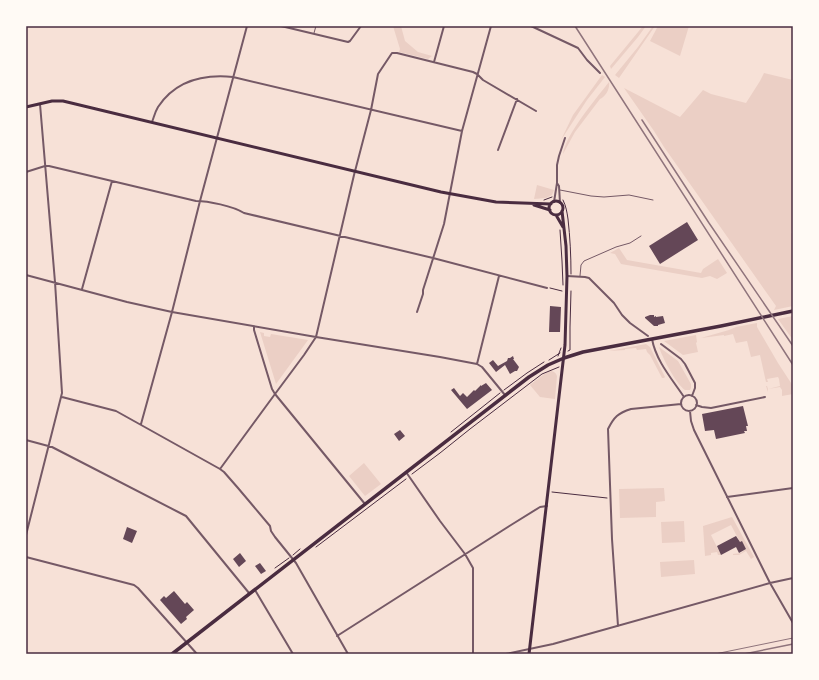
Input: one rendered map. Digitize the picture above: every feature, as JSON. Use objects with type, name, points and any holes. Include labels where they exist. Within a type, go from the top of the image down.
[{"type":"main road","points":[[26,107],[52,101],[63,101],[467,197],[496,202],[560,202],[563,207],[562,211],[567,276],[564,358],[530,654]]},
{"type":"main road","points":[[530,203],[550,210],[552,214],[556,215],[564,231]]},
{"type":"main road","points":[[550,210],[552,203]]},
{"type":"main road","points":[[556,215],[562,211]]},
{"type":"main road","points":[[172,654],[366,505],[407,476],[505,396],[542,368],[564,358],[588,351],[793,312]]},
{"type":"street","points":[[141,424],[247,26]]},
{"type":"street","points":[[281,26],[345,42],[350,41],[361,26]]},
{"type":"street","points":[[434,62],[444,26]]},
{"type":"street","points":[[417,312],[444,224],[462,131],[491,26]]},
{"type":"street","points":[[532,26],[578,48],[600,73]]},
{"type":"street","points":[[220,469],[316,337],[371,110],[378,74],[392,53],[434,62],[477,74],[484,80],[536,111]]},
{"type":"street","points":[[152,122],[157,108],[176,88],[192,80],[206,76],[219,76],[233,77],[462,131]]},
{"type":"street","points":[[498,150],[516,99]]},
{"type":"street","points":[[26,535],[62,397],[55,282],[40,104]]},
{"type":"street","points":[[552,203],[557,183],[557,165],[565,138]]},
{"type":"street","points":[[26,172],[49,166],[196,201],[237,209],[244,213],[433,258],[547,288]]},
{"type":"street","points":[[82,289],[112,181]]},
{"type":"street","points":[[557,183],[560,190],[560,202]]},
{"type":"street","points":[[26,275],[172,312],[477,364],[482,367],[505,396]]},
{"type":"street","points":[[477,364],[499,275]]},
{"type":"street","points":[[567,276],[589,278],[614,303],[622,315],[650,339],[667,372],[684,397]]},
{"type":"street","points":[[254,326],[272,389],[275,394],[366,505]]},
{"type":"street","points":[[661,344],[681,359],[685,364],[695,383],[692,396]]},
{"type":"street","points":[[681,404],[684,397],[688,395],[696,399],[696,405],[694,409],[690,411]]},
{"type":"street","points":[[62,397],[111,409],[141,424],[224,472],[268,524],[275,537],[294,560],[348,654]]},
{"type":"street","points":[[696,405],[711,408],[765,397]]},
{"type":"street","points":[[681,404],[684,408],[690,411]]},
{"type":"street","points":[[618,626],[608,429],[614,418],[631,409],[681,404]]},
{"type":"street","points":[[690,411],[694,430],[770,583],[793,623]]},
{"type":"street","points":[[26,440],[49,446],[186,516],[250,594]]},
{"type":"street","points":[[407,476],[465,554],[473,568],[473,654]]},
{"type":"street","points":[[727,497],[793,488]]},
{"type":"street","points":[[337,636],[540,507],[547,506]]},
{"type":"street","points":[[26,557],[138,588],[197,654]]},
{"type":"street","points":[[506,654],[553,644],[770,583],[793,578]]},
{"type":"street","points":[[255,590],[293,654]]},
{"type":"lane","points":[[314,34],[316,26]]},
{"type":"lane","points":[[560,190],[604,197],[629,195],[653,200]]},
{"type":"lane","points":[[580,276],[581,265],[584,261],[616,247],[630,243],[641,236]]},
{"type":"path","points":[[544,199],[549,198],[554,194]]},
{"type":"path","points":[[547,288],[563,291],[560,229]]},
{"type":"path","points":[[559,353],[561,347]]},
{"type":"path","points":[[407,476],[542,374],[557,367]]},
{"type":"path","points":[[552,492],[611,498]]},
{"type":"shaded area","points":[[393,26],[401,26],[405,41],[418,52],[432,56],[428,59],[399,52],[400,49]]},
{"type":"shaded area","points":[[643,26],[646,26],[611,69],[610,66]]},
{"type":"shaded area","points":[[653,26],[655,26],[619,78],[615,75]]},
{"type":"shaded area","points":[[658,26],[689,26],[680,56],[650,41]]},
{"type":"shaded area","points":[[764,73],[793,80],[793,223],[791,233],[793,234],[793,306],[774,310],[776,306],[624,88],[680,117],[703,90],[711,94],[746,103]]},
{"type":"shaded area","points":[[602,75],[605,77],[587,100],[561,140],[573,115]]},
{"type":"shaded area","points":[[609,82],[607,92],[575,132],[563,154],[569,137],[575,127]]},
{"type":"shaded area","points":[[537,185],[554,190],[552,195],[546,198],[534,199]]},
{"type":"shaded area","points":[[619,248],[627,260],[701,273],[703,269],[718,259],[727,273],[717,279],[710,276],[702,278],[621,264],[615,254],[610,253]]},
{"type":"shaded area","points":[[793,316],[793,340],[778,319]]},
{"type":"shaded area","points":[[757,323],[757,327],[793,386],[793,394],[782,396],[782,390],[780,387],[768,389],[780,386],[779,379],[778,377],[767,379],[768,382],[766,382],[760,355],[751,357],[747,341],[736,343],[733,334],[701,338],[736,327]]},
{"type":"shaded area","points":[[260,332],[264,333],[264,336],[270,337],[271,334],[308,340],[276,384]]},
{"type":"shaded area","points":[[696,335],[698,352],[683,355],[664,341]]},
{"type":"shaded area","points":[[646,344],[650,347],[665,377],[664,378],[662,378],[646,349],[637,350],[636,348],[609,351]]},
{"type":"shaded area","points":[[659,347],[678,361],[691,384],[690,390],[685,390],[681,387],[666,363]]},
{"type":"shaded area","points":[[550,371],[555,372],[557,376],[555,399],[540,397],[530,385]]},
{"type":"shaded area","points":[[364,463],[381,484],[365,496],[349,476]]},
{"type":"shaded area","points":[[664,488],[665,501],[656,502],[656,517],[620,518],[619,489]]},
{"type":"shaded area","points":[[732,517],[754,557],[751,559],[746,551],[739,555],[733,555],[741,553],[746,549],[742,542],[740,542],[731,525],[711,535],[721,555],[718,555],[717,552],[705,556],[703,526]]},
{"type":"shaded area","points":[[684,521],[685,542],[662,543],[661,522]]},
{"type":"shaded area","points":[[694,560],[695,574],[661,577],[660,562]]},
{"type":"building","points":[[687,222],[698,240],[660,264],[649,246]]},
{"type":"building","points":[[550,306],[561,307],[560,332],[549,332]]},
{"type":"building","points":[[650,315],[654,315],[654,317],[663,316],[665,323],[654,326],[645,318]]},
{"type":"building","points":[[513,356],[513,359],[519,367],[517,371],[510,374],[505,365],[496,372],[489,363],[493,360],[498,366]]},
{"type":"building","points":[[486,383],[492,390],[467,409],[451,390],[454,388],[460,396],[463,393],[467,397],[474,390],[475,391],[481,385]]},
{"type":"building","points":[[743,406],[748,426],[746,426],[747,431],[744,431],[745,433],[716,439],[714,430],[705,431],[702,414]]},
{"type":"building","points":[[400,430],[405,436],[399,441],[394,434]]},
{"type":"building","points":[[127,527],[137,531],[132,543],[123,539]]},
{"type":"building","points":[[736,536],[740,542],[742,541],[746,549],[739,553],[736,547],[721,555],[717,546]]},
{"type":"building","points":[[240,553],[246,561],[239,567],[233,559]]},
{"type":"building","points":[[260,563],[266,571],[261,574],[255,566]]},
{"type":"building","points":[[174,591],[185,604],[187,602],[194,610],[181,624],[160,600],[164,596],[166,598]]},
{"type":"tram line","points":[[715,654],[793,638]]},
{"type":"railway","points":[[575,26],[793,365]]},
{"type":"railway","points":[[642,120],[709,223],[793,346]]},
{"type":"railway","points":[[744,654],[793,644]]}]
